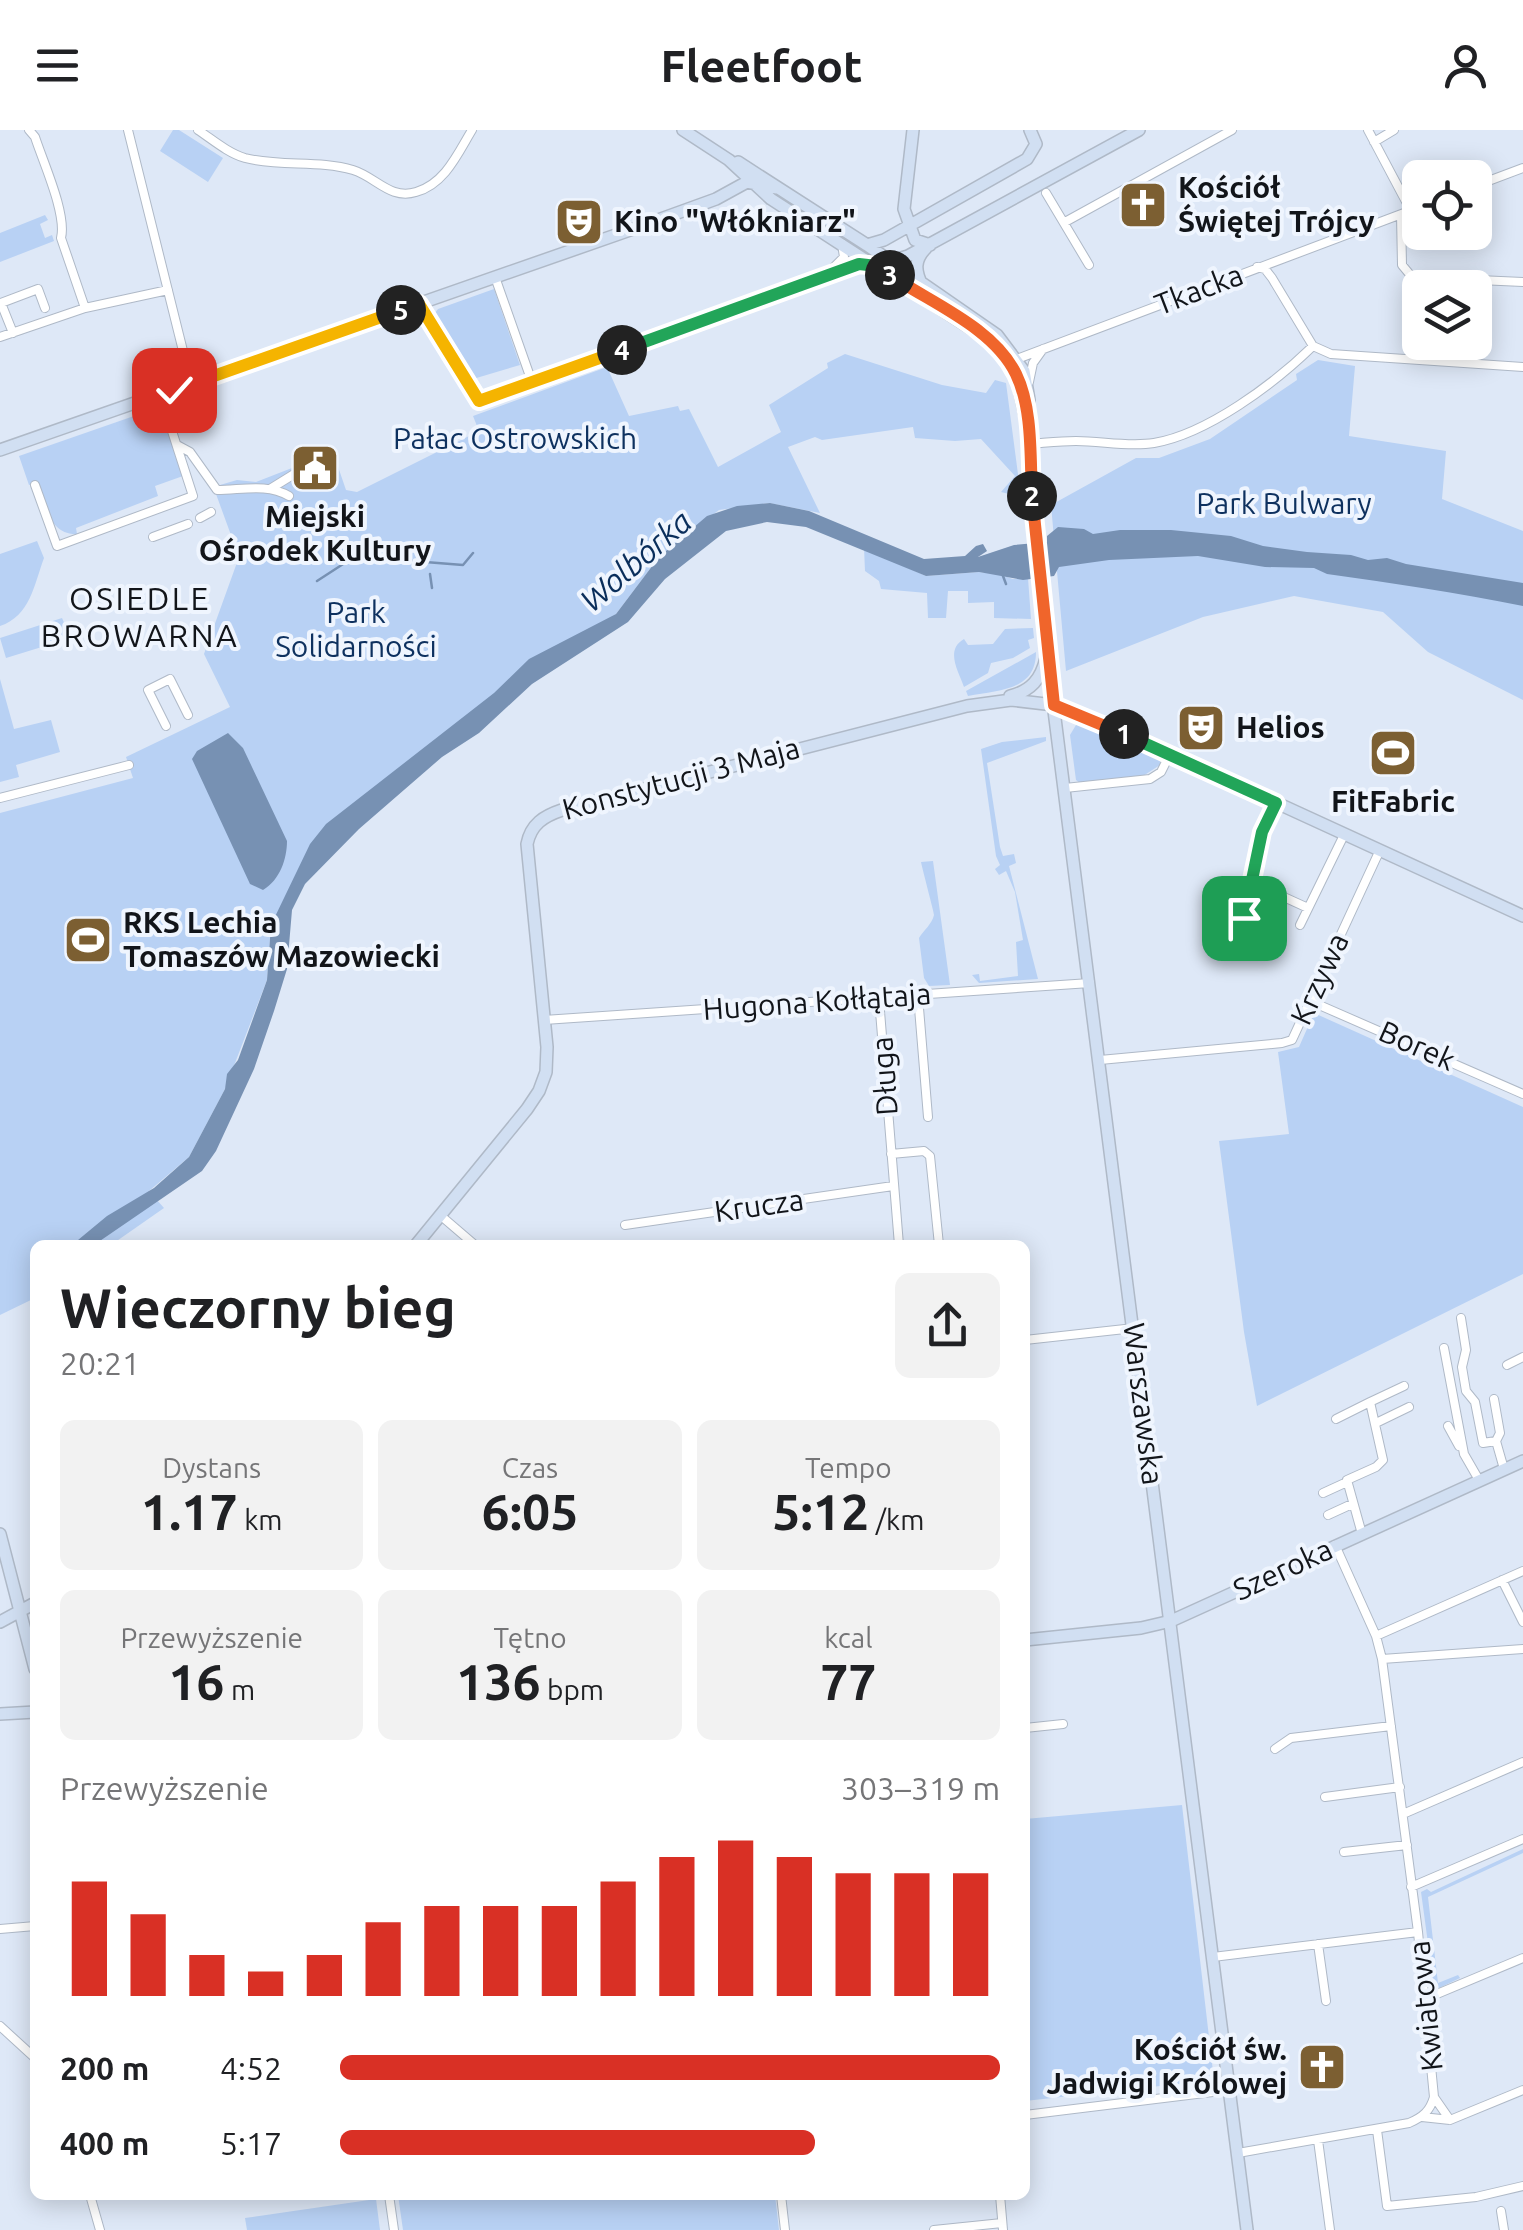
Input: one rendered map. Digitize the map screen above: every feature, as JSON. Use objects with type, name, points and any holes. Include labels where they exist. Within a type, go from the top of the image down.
[{"type":"street","points":[[29,130],[35,137],[63,229],[61,238],[85,308]]},
{"type":"street","points":[[128,130],[191,383]]},
{"type":"street","points":[[198,130],[242,157],[347,168],[385,190],[406,194],[439,180],[472,130]]},
{"type":"street","points":[[683,130],[748,168],[774,194],[841,243],[861,248],[884,240],[1027,158],[1036,144],[1030,130]]},
{"type":"street","points":[[913,130],[904,209],[906,227],[915,240],[930,245]]},
{"type":"street","points":[[891,263],[1139,130]]},
{"type":"street","points":[[1065,222],[1232,130]]},
{"type":"street","points":[[1368,130],[1402,187]]},
{"type":"street","points":[[1374,142],[1394,130]]},
{"type":"street","points":[[729,160],[751,182],[891,263],[998,335],[1017,359],[1028,386]]},
{"type":"street","points":[[718,198],[734,181],[729,160]]},
{"type":"street","points":[[1492,180],[1523,168]]},
{"type":"street","points":[[0,450],[718,198],[751,182]]},
{"type":"street","points":[[718,198],[745,193],[774,194]]},
{"type":"street","points":[[1046,193],[1088,265]]},
{"type":"street","points":[[1400,215],[1402,265],[1412,277],[1523,282]]},
{"type":"street","name":"Tkacka","points":[[1017,359],[1400,215]]},
{"type":"street","points":[[902,283],[891,263],[894,245],[906,227]]},
{"type":"street","points":[[825,276],[844,257],[841,243]]},
{"type":"street","points":[[922,284],[917,262],[930,245]]},
{"type":"street","points":[[861,248],[877,266],[978,331],[997,349],[1016,374],[1028,429]]},
{"type":"street","points":[[419,304],[479,401],[859,264],[877,266]]},
{"type":"street","points":[[1257,268],[1272,278],[1313,346],[1331,354],[1523,367]]},
{"type":"street","points":[[495,277],[532,382]]},
{"type":"street","points":[[13,333],[1,303],[38,289],[46,308]]},
{"type":"street","points":[[0,337],[85,308],[168,290]]},
{"type":"street","points":[[1029,444],[1075,440],[1134,444],[1179,436],[1247,398],[1313,346]]},
{"type":"street","points":[[1028,429],[1028,386],[1033,363],[1044,348]]},
{"type":"street","points":[[35,486],[57,546],[193,496],[160,394]]},
{"type":"street","name":"Warszawska","points":[[1028,429],[1047,649],[1247,2230]]},
{"type":"street","points":[[177,444],[190,452],[217,490],[251,487],[289,496]]},
{"type":"street","points":[[270,489],[299,471]]},
{"type":"street","points":[[200,518],[212,512]]},
{"type":"street","points":[[153,537],[188,524]]},
{"type":"street","points":[[992,701],[1022,693],[1034,684],[1042,672],[1047,649]]},
{"type":"street","points":[[166,726],[148,690],[170,679],[188,715]]},
{"type":"street","name":"Konstytucji 3 Maja","points":[[420,1240],[540,1091],[547,1060],[527,844],[536,824],[547,815],[841,736],[992,701],[1054,705],[1523,916]]},
{"type":"street","points":[[1066,788],[1150,780],[1162,772],[1170,754]]},
{"type":"street","points":[[0,798],[129,765]]},
{"type":"street","points":[[1244,918],[1262,832],[1276,803]]},
{"type":"street","points":[[1300,925],[1344,835]]},
{"type":"street","name":"Krzywa","points":[[1100,1060],[1282,1044],[1296,1034],[1380,852]]},
{"type":"street","points":[[1251,882],[1308,908]]},
{"type":"street","name":"Hugona Kołłątaja","points":[[544,1020],[1090,983]]},
{"type":"street","name":"Długa","points":[[918,996],[928,1117]]},
{"type":"street","name":"Długa","points":[[878,999],[898,1240]]},
{"type":"street","name":"Borek","points":[[1310,1001],[1523,1094]]},
{"type":"street","name":"Długa","points":[[890,1154],[924,1151],[930,1156],[938,1240]]},
{"type":"street","name":"Krucza","points":[[625,1226],[893,1186]]},
{"type":"street","points":[[440,1215],[470,1240]]},
{"type":"street","points":[[1461,1318],[1466,1391],[1475,1402],[1483,1443],[1496,1441]]},
{"type":"street","points":[[1030,1339],[1134,1328]]},
{"type":"street","points":[[1444,1348],[1464,1454]]},
{"type":"street","points":[[1506,1365],[1523,1357]]},
{"type":"street","points":[[1336,1419],[1404,1386]]},
{"type":"street","points":[[1494,1399],[1500,1434],[1496,1441],[1504,1470]]},
{"type":"street","name":"Szeroka","points":[[1362,1534],[1352,1504],[1349,1476],[1376,1467],[1384,1460],[1370,1402]]},
{"type":"street","points":[[1376,1422],[1408,1407]]},
{"type":"street","points":[[1448,1426],[1480,1480]]},
{"type":"street","name":"Szeroka","points":[[1030,1639],[1141,1628],[1171,1621],[1523,1461]]},
{"type":"street","name":"Szeroka","points":[[1323,1493],[1348,1482]]},
{"type":"street","name":"Szeroka","points":[[1328,1514],[1352,1504]]},
{"type":"street","points":[[0,1534],[30,1649]]},
{"type":"street","name":"Kwiatowa","points":[[1238,2152],[1377,2130],[1422,2118],[1434,2097],[1418,1932],[1382,1659],[1376,1636],[1335,1545]]},
{"type":"street","points":[[1376,1636],[1523,1570]]},
{"type":"street","points":[[1502,1580],[1523,1622]]},
{"type":"street","name":"Szeroka","points":[[1166,1586],[1181,1602],[1204,1606]]},
{"type":"street","points":[[0,1622],[30,1605]]},
{"type":"street","points":[[1382,1659],[1523,1649]]},
{"type":"street","points":[[0,1714],[30,1712]]},
{"type":"street","points":[[1030,1727],[1063,1724]]},
{"type":"street","points":[[1275,1749],[1291,1738],[1391,1726]]},
{"type":"street","points":[[1403,1814],[1523,1762]]},
{"type":"street","points":[[1325,1797],[1400,1787]]},
{"type":"street","points":[[1411,1887],[1523,1840]]},
{"type":"street","points":[[1344,1852],[1407,1845]]},
{"type":"street","points":[[0,1930],[30,1927]]},
{"type":"street","points":[[1213,1957],[1418,1932]]},
{"type":"street","points":[[1318,1944],[1326,2001]]},
{"type":"street","points":[[1425,1999],[1523,1958]]},
{"type":"street","points":[[0,2026],[30,2053]]},
{"type":"street","points":[[1030,2114],[1229,2090]]},
{"type":"street","points":[[1422,2118],[1450,2120],[1523,2090]]},
{"type":"street","points":[[1434,2097],[1450,2120]]},
{"type":"street","points":[[1377,2130],[1387,2206],[1476,2196],[1523,2186]]},
{"type":"street","points":[[1318,2140],[1330,2230]]},
{"type":"street","points":[[91,2200],[100,2230]]},
{"type":"street","points":[[390,2200],[394,2230]]},
{"type":"street","points":[[782,2200],[786,2230]]},
{"type":"street","points":[[934,2230],[1003,2226],[1000,2200]]},
{"type":"street","points":[[1501,2211],[1504,2230]]},
{"type":"green space","points":[[173,130],[223,158],[208,182],[160,151]]},
{"type":"green space","points":[[45,215],[48,220],[40,224],[45,238],[52,235],[54,241],[0,262],[0,233]]},
{"type":"green space","points":[[494,289],[520,365],[473,379],[434,314],[438,309]]},
{"type":"green space","name":"Park Solidarności","points":[[845,354],[942,385],[986,393],[995,380],[1006,383],[1021,497],[1001,492],[1015,476],[981,439],[915,438],[913,427],[822,440],[815,437],[788,447],[820,513],[769,503],[719,510],[659,557],[616,614],[345,810],[271,925],[267,980],[225,1089],[189,1157],[149,1191],[164,1208],[118,1240],[30,1240],[30,1300],[0,1315],[0,813],[133,778],[126,757],[230,707],[204,654],[239,557],[216,494],[220,485],[237,480],[256,482],[333,452],[346,490],[357,492],[479,431],[473,416],[607,367],[629,416],[678,406],[680,411],[689,409],[718,467],[781,432],[769,405],[828,368],[827,363]]},
{"type":"green space","name":"Park Bulwary","points":[[1318,360],[1355,366],[1349,436],[1446,451],[1442,499],[1523,531],[1523,700],[1428,652],[1383,612],[1294,596],[1203,617],[1066,671],[1051,505],[1136,458],[1159,458],[1210,439],[1297,380],[1296,374]]},
{"type":"green space","points":[[157,408],[164,415],[183,476],[155,486],[158,496],[76,528],[77,534],[60,530],[50,517],[37,483],[29,485],[19,456]]},
{"type":"green space","points":[[37,541],[44,558],[30,598],[18,615],[0,626],[0,554]]},
{"type":"green space","points":[[864,548],[926,576],[979,572],[1028,578],[1031,619],[994,618],[994,602],[968,603],[968,591],[948,591],[946,618],[928,618],[927,593],[881,589],[879,581],[865,571]]},
{"type":"green space","points":[[62,618],[71,638],[6,658],[0,638]]},
{"type":"green space","points":[[1033,628],[1034,638],[1028,640],[1030,648],[1013,658],[991,663],[988,673],[964,687],[954,655],[958,644],[964,639],[968,645],[993,644],[1005,629]]},
{"type":"green space","points":[[1036,652],[1030,674],[1023,681],[1003,690],[968,696],[966,691]]},
{"type":"green space","points":[[0,679],[14,729],[51,720],[60,752],[16,765],[19,777],[0,782]]},
{"type":"green space","points":[[1082,724],[1160,756],[1160,765],[1143,776],[1080,783],[1076,780],[1070,735],[1076,725]]},
{"type":"green space","points":[[1046,737],[1046,741],[987,763],[1000,847],[1003,856],[1014,854],[1016,863],[1009,866],[1038,979],[979,983],[972,975],[979,974],[980,981],[1018,976],[1016,942],[1023,940],[1015,892],[1006,871],[999,875],[995,869],[1000,865],[981,749],[1002,742]]},
{"type":"green space","points":[[933,861],[950,985],[929,986],[924,978],[919,938],[934,915],[921,862]]},
{"type":"green space","points":[[1314,1013],[1523,1107],[1523,1274],[1257,1406],[1219,1141],[1289,1134],[1278,1052],[1299,1047]]},
{"type":"green space","points":[[1182,1805],[1214,2080],[1030,2100],[1030,1819]]},
{"type":"green space","points":[[1523,1849],[1523,1853],[1428,1897],[1438,1983],[1458,1975],[1460,1978],[1434,1987],[1421,1892],[1431,1892]]},
{"type":"green space","points":[[376,2200],[380,2230],[247,2230],[245,2218]]},
{"type":"green space","points":[[399,2200],[776,2200],[779,2230],[403,2230]]},
{"type":"shaded area","points":[[770,503],[809,511],[924,559],[965,556],[983,544],[987,551],[978,557],[1014,545],[1047,542],[1047,536],[1058,527],[1084,529],[1093,534],[1171,530],[1231,536],[1263,546],[1368,560],[1387,558],[1523,583],[1523,606],[1327,574],[1314,568],[1265,567],[1198,556],[1109,560],[1059,567],[1054,576],[1023,580],[979,572],[926,576],[806,527],[767,522],[726,531],[665,579],[628,622],[532,684],[479,733],[442,757],[359,829],[305,884],[292,910],[287,969],[274,1011],[254,1069],[216,1151],[202,1171],[101,1240],[78,1240],[107,1216],[154,1188],[189,1157],[225,1089],[227,1074],[238,1060],[267,980],[271,925],[310,844],[326,824],[494,693],[529,659],[616,614],[659,557],[707,516],[737,506]]},
{"type":"shaded area","points":[[228,733],[243,748],[287,841],[281,868],[263,890],[250,884],[192,759],[197,751]]},
{"type":"waterway","points":[[317,581],[377,542],[400,560],[463,565],[473,553]]},
{"type":"waterway","points":[[430,574],[432,588]]},
{"type":"waterway","points":[[1003,576],[1006,584]]},
{"type":"place","name":"Kościół Świętej Trójcy","points":[[1143,205]]},
{"type":"place","name":"Kino \"Włókniarz\"","points":[[579,222]]},
{"type":"place","name":"Miejski Ośrodek Kultury","points":[[315,468]]},
{"type":"place","name":"Helios","points":[[1201,728]]},
{"type":"place","name":"FitFabric","points":[[1393,753]]},
{"type":"place","name":"RKS Lechia Tomaszów Mazowiecki","points":[[88,940]]},
{"type":"place","name":"Kościół św. Jadwigi Królowej","points":[[1322,2067]]},
{"type":"district","name":"OSIEDLE BROWARNA","points":[[140,618]]},
{"type":"route","points":[[174,390],[419,304],[479,401],[859,264],[877,266],[978,331],[1016,374],[1028,429],[1054,705],[1276,803],[1262,832],[1244,918]]},
{"type":"park label","name":"Pałac Ostrowskich","points":[[515,439]]},
{"type":"water label","name":"Wolbórka","points":[[636,561]]}]
